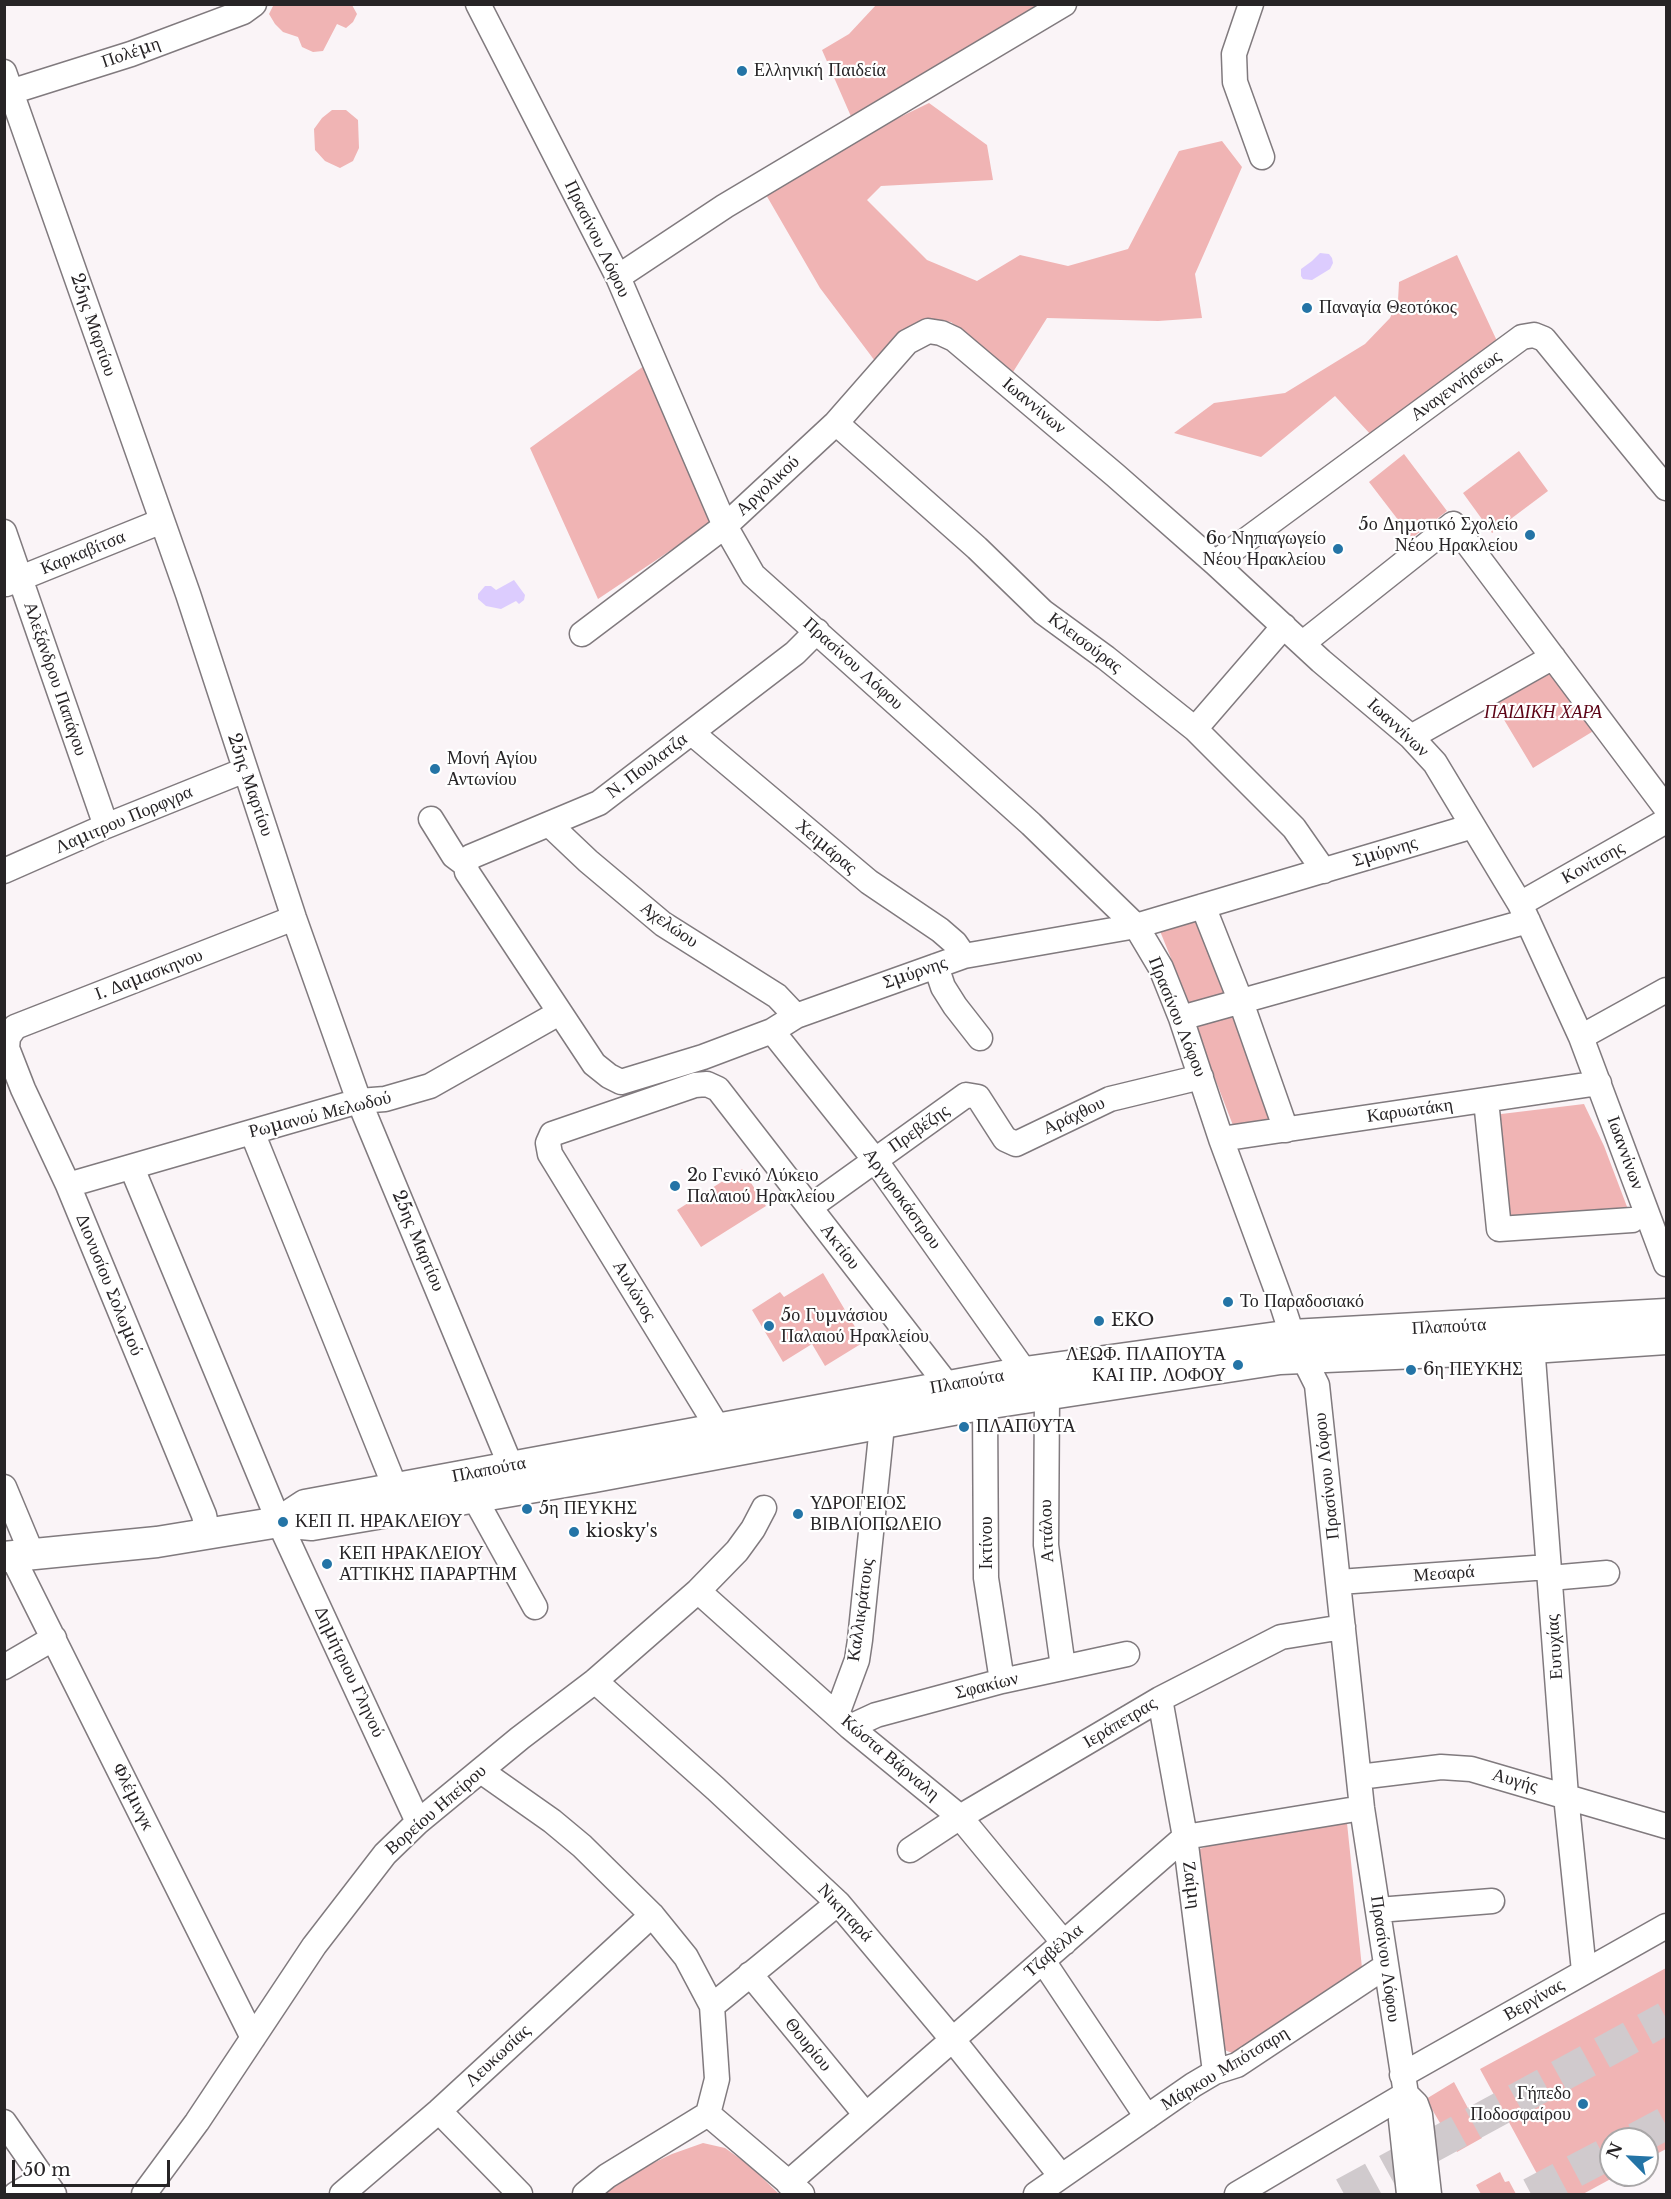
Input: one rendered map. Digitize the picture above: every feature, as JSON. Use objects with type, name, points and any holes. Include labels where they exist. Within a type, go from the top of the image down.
[{"type":"main road","name":"Πλαπούτα","points":[[1531,1335],[1666,1314]]},
{"type":"main road","name":"Πλαπούτα","points":[[279,1522],[305,1505],[395,1487],[516,1477],[665,1451],[883,1410],[948,1386],[1025,1372],[1297,1346],[1531,1335],[1666,1339]]},
{"type":"main road","name":"Πλαπούτα","points":[[665,1451],[718,1428],[883,1410],[985,1404],[1047,1395],[1297,1346]]},
{"type":"main road","name":"Πλαπούτα","points":[[16,1556],[157,1542],[279,1522],[312,1525],[474,1497],[516,1477]]},
{"type":"street","name":"Πολέμη","points":[[7,86],[130,54],[243,12],[255,4]]},
{"type":"street","name":"Πρασίνου Λόφου","points":[[478,4],[618,277],[725,526],[753,575],[1031,824],[1136,926],[1161,968],[1181,1018],[1221,1139],[1297,1346],[1317,1385],[1362,1808],[1404,2085],[1401,2120],[1409,2194]]},
{"type":"street","points":[[618,277],[725,206],[1064,4]]},
{"type":"street","points":[[1251,4],[1234,54],[1235,82],[1262,157]]},
{"type":"street","name":"25ης Μαρτίου","points":[[7,86],[188,594],[294,918],[359,1101],[516,1477]]},
{"type":"street","name":"Αργολικού","points":[[582,634],[725,526],[836,423],[908,342],[928,331],[941,333]]},
{"type":"street","name":"Ιωαννίνων","points":[[941,333],[954,339],[1115,475],[1302,643],[1411,737],[1435,763],[1524,913],[1581,1037],[1666,1264]]},
{"type":"street","name":"Αναγεννήσεως","points":[[1215,563],[1522,337],[1534,335],[1544,339],[1666,488]]},
{"type":"street","name":"Κλεισούρας","points":[[836,423],[977,548],[1043,612],[1106,658],[1195,729],[1294,828],[1324,871]]},
{"type":"street","name":"Καρκαβίτσα","points":[[12,581],[162,521]]},
{"type":"street","points":[[1302,643],[1453,524],[1666,808]]},
{"type":"street","name":"Αλεξάνδρου Παπάγου","points":[[4,532],[12,581],[106,826]]},
{"type":"street","points":[[1195,729],[1284,626]]},
{"type":"street","name":"Ν. Πουλατζα","points":[[466,869],[470,857],[599,802],[795,653],[817,631]]},
{"type":"street","points":[[1411,737],[1553,657]]},
{"type":"street","name":"Χειμάρας","points":[[692,733],[869,882],[940,930],[955,943],[964,956]]},
{"type":"street","name":"Λαμιτρου Πορφγρα","points":[[4,871],[106,826],[245,771]]},
{"type":"street","points":[[431,819],[594,1064],[621,1082],[634,1106]]},
{"type":"street","name":"Κονίτσης","points":[[1181,1018],[1241,1002],[1524,913],[1666,821]]},
{"type":"street","name":"Αχελώου","points":[[549,824],[588,861],[663,924],[777,996],[796,1016]]},
{"type":"street","name":"Σμύρνης","points":[[621,1082],[703,1057],[772,1031],[796,1016],[964,956],[1136,926],[1473,826]]},
{"type":"street","points":[[1203,906],[1241,1002],[1286,1130]]},
{"type":"street","name":"Ι. Δαμασκηνου","points":[[8,1037],[15,1027],[294,918]]},
{"type":"street","points":[[936,966],[954,1006],[980,1038]]},
{"type":"street","points":[[1581,1037],[1664,1000]]},
{"type":"street","name":"Ρωμανού Μελωδού","points":[[68,1185],[359,1101],[385,1099],[430,1086],[559,1013]]},
{"type":"street","name":"Αργυροκάστρου","points":[[772,1031],[875,1160],[1025,1372]]},
{"type":"street","name":"Διονυσίου Σολωμού","points":[[8,1037],[7,1048],[14,1089],[68,1185],[204,1515],[208,1534]]},
{"type":"street","name":"Αράχθου","points":[[971,1095],[978,1097],[1005,1139],[1016,1144],[1110,1099],[1201,1077]]},
{"type":"street","name":"Καρυωτάκη","points":[[1221,1139],[1599,1083]]},
{"type":"street","name":"Ακτίου","points":[[634,1106],[695,1085],[707,1084],[718,1089],[948,1386]]},
{"type":"street","name":"Πρεβέζης","points":[[810,1207],[966,1095],[971,1095]]},
{"type":"street","points":[[1486,1100],[1499,1229],[1632,1220]]},
{"type":"street","name":"Αυλώνος","points":[[634,1106],[552,1134],[548,1143],[550,1154],[718,1428]]},
{"type":"street","points":[[252,1132],[395,1487]]},
{"type":"street","name":"Δημήτριου Γληνού","points":[[132,1168],[279,1522],[418,1822]]},
{"type":"street","name":"Ευτυχίας","points":[[1531,1335],[1566,1796],[1584,1971]]},
{"type":"street","name":"Αττάλου","points":[[1047,1395],[1046,1545],[1063,1667]]},
{"type":"street","name":"Ικτίνου","points":[[985,1404],[987,1578],[1002,1681]]},
{"type":"street","name":"Καλλικράτους","points":[[844,1720],[860,1640],[883,1410]]},
{"type":"street","name":"Φλέμινγκ","points":[[4,1487],[16,1556],[54,1638],[253,2038]]},
{"type":"street","points":[[474,1497],[535,1607]]},
{"type":"street","name":"Βορείου Ηπείρου","points":[[144,2194],[197,2122],[314,1946],[385,1854],[418,1822],[520,1738],[595,1681],[698,1592],[736,1551],[753,1529],[764,1508]]},
{"type":"street","name":"Μεσαρά","points":[[1339,1582],[1549,1572],[1607,1572]]},
{"type":"street","name":"Κώστα Βάρναλη","points":[[698,1592],[844,1720],[960,1817],[1064,1943]]},
{"type":"street","name":"Ιεράπετρας","points":[[910,1850],[960,1817],[1160,1699],[1281,1637],[1343,1627]]},
{"type":"street","points":[[4,1668],[54,1638]]},
{"type":"street","name":"Σφακίων","points":[[844,1720],[876,1715],[1002,1681],[1126,1654]]},
{"type":"street","name":"Νικηταρά","points":[[595,1681],[716,1789],[838,1903],[953,2040],[1061,2176]]},
{"type":"street","name":"Ζαίμη","points":[[1160,1699],[1185,1838],[1215,2072]]},
{"type":"street","name":"Αυγής","points":[[1359,1777],[1441,1767],[1461,1768],[1666,1826]]},
{"type":"street","points":[[481,1771],[552,1821],[582,1846],[651,1915],[686,1957],[711,2006],[717,2079],[708,2114],[607,2176],[585,2194]]},
{"type":"street","points":[[1185,1838],[1362,1808]]},
{"type":"street","name":"Τζαβέλλα","points":[[795,2189],[866,2115],[1185,1838]]},
{"type":"street","points":[[1377,1910],[1492,1901]]},
{"type":"street","points":[[711,2006],[838,1903]]},
{"type":"street","name":"Λευκωσίας","points":[[342,2194],[439,2111],[651,1915]]},
{"type":"street","name":"Βεργίνας","points":[[1237,2194],[1584,1971],[1666,1926]]},
{"type":"street","points":[[1043,1961],[1147,2117]]},
{"type":"street","name":"Μάρκου Μπότσαρη","points":[[1035,2194],[1193,2085],[1215,2072],[1236,2065],[1386,1966]]},
{"type":"street","name":"Θουρίου","points":[[750,1974],[866,2115]]},
{"type":"street","name":"Πρασίνου Λόφου","points":[[1404,2085],[1420,2115],[1430,2194]]},
{"type":"street","points":[[439,2111],[520,2194]]},
{"type":"street","points":[[708,2114],[795,2189]]},
{"type":"street","points":[[4,2122],[48,2186],[16,2194]]},
{"type":"green space","points":[[274,4],[352,5],[357,14],[346,28],[337,24],[323,51],[313,52],[302,47],[298,37],[283,32],[275,24],[269,14]]},
{"type":"green space","points":[[876,5],[1050,5],[853,121],[822,50],[849,34]]},
{"type":"green space","points":[[929,103],[987,145],[993,180],[881,186],[867,200],[927,260],[977,281],[1020,255],[1068,266],[1128,249],[1179,151],[1222,141],[1242,167],[1195,274],[1202,318],[1158,321],[1047,318],[1013,372],[951,322],[922,320],[905,330],[875,361],[820,288],[765,193],[861,136]]},
{"type":"green space","points":[[332,110],[346,110],[358,120],[359,148],[353,161],[340,168],[325,161],[315,150],[314,129]]},
{"type":"green space","points":[[1457,255],[1497,341],[1372,436],[1335,396],[1261,457],[1174,433],[1214,403],[1285,393],[1365,344],[1390,318],[1398,301],[1399,282]]},
{"type":"green space","points":[[648,363],[719,514],[707,526],[598,599],[530,448]]},
{"type":"green space","points":[[1519,451],[1548,491],[1492,533],[1463,493]]},
{"type":"green space","points":[[1404,454],[1447,511],[1412,538],[1369,482]]},
{"type":"green space","name":"ΠΑΙΔΙΚΗ ΧΑΡΑ","points":[[1551,662],[1600,727],[1533,768],[1491,698]]},
{"type":"green space","points":[[1200,916],[1230,996],[1191,1008],[1160,931]]},
{"type":"green space","points":[[1236,1010],[1275,1118],[1234,1128],[1194,1024]]},
{"type":"green space","points":[[1584,1104],[1604,1146],[1629,1212],[1504,1223],[1493,1115]]},
{"type":"green space","points":[[742,1169],[766,1206],[701,1247],[677,1210]]},
{"type":"green space","points":[[823,1273],[864,1342],[825,1366],[812,1344],[783,1362],[752,1310],[780,1292],[784,1297]]},
{"type":"green space","points":[[1347,1823],[1362,1968],[1232,2053],[1222,2049],[1194,1851],[1217,1843]]},
{"type":"green space","name":"Γήπεδο Ποδοσφαίρου","points":[[1666,1968],[1666,2149],[1659,2153],[1659,2127],[1599,2127],[1599,2185],[1583,2194],[1548,2194],[1480,2069]]},
{"type":"green space","points":[[1454,2082],[1482,2138],[1457,2152],[1426,2099]]},
{"type":"green space","points":[[703,2143],[725,2148],[749,2165],[779,2194],[605,2194],[626,2176],[672,2154]]},
{"type":"green space","points":[[1500,2172],[1505,2182],[1509,2181],[1516,2194],[1481,2194],[1476,2185]]},
{"type":"shaded area","points":[[1320,253],[1329,254],[1332,258],[1333,263],[1330,269],[1312,280],[1303,279],[1301,269]]},
{"type":"shaded area","points":[[514,580],[525,595],[524,600],[519,604],[516,601],[501,609],[486,606],[478,599],[478,594],[485,586],[491,586],[496,590]]},
{"type":"tunnel","points":[[1344,2194],[1666,2018]]},
{"type":"tunnel","points":[[1658,2127],[1666,2123]]},
{"type":"tunnel","points":[[1531,2194],[1599,2158]]},
{"type":"place","name":"Ελληνική Παιδεία","points":[[742,71]]},
{"type":"place","name":"Παναγία Θεοτόκος","points":[[1307,308]]},
{"type":"place","name":"5ο Δημοτικό Σχολείο Νέου Ηρακλείου","points":[[1530,535]]},
{"type":"place","name":"6ο Νηπιαγωγείο Νέου Ηρακλείου","points":[[1338,549]]},
{"type":"place","name":"Μονή Αγίου Αντωνίου","points":[[435,769]]},
{"type":"place","name":"2ο Γενικό Λύκειο Παλαιού Ηρακλείου","points":[[675,1186]]},
{"type":"place","name":"Το Παραδοσιακό","points":[[1228,1302]]},
{"type":"place","name":"EKO","points":[[1099,1321]]},
{"type":"place","name":"5ο Γυμνάσιου Παλαιού Ηρακλείου","points":[[769,1326]]},
{"type":"place","name":"ΛΕΩΦ. ΠΛΑΠΟΥΤΑ ΚΑΙ ΠΡ. ΛΟΦΟΥ","points":[[1238,1365]]},
{"type":"place","name":"6η ΠΕΥΚΗΣ","points":[[1411,1370]]},
{"type":"place","name":"ΠΛΑΠΟΥΤΑ","points":[[964,1427]]},
{"type":"place","name":"5η ΠΕΥΚΗΣ","points":[[527,1509]]},
{"type":"place","name":"ΥΔΡΟΓΕΙΟΣ ΒΙΒΛΙΟΠΩΛΕΙΟ","points":[[798,1514]]},
{"type":"place","name":"ΚΕΠ Π. ΗΡΑΚΛΕΙΟΥ","points":[[283,1522]]},
{"type":"place","name":"kiosky's","points":[[574,1532]]},
{"type":"place","name":"ΚΕΠ ΗΡΑΚΛΕΙΟΥ ΑΤΤΙΚΗΣ ΠΑΡΑΡΤΗΜ","points":[[327,1564]]},
{"type":"place","name":"Γήπεδο Ποδοσφαίρου","points":[[1583,2104]]}]
